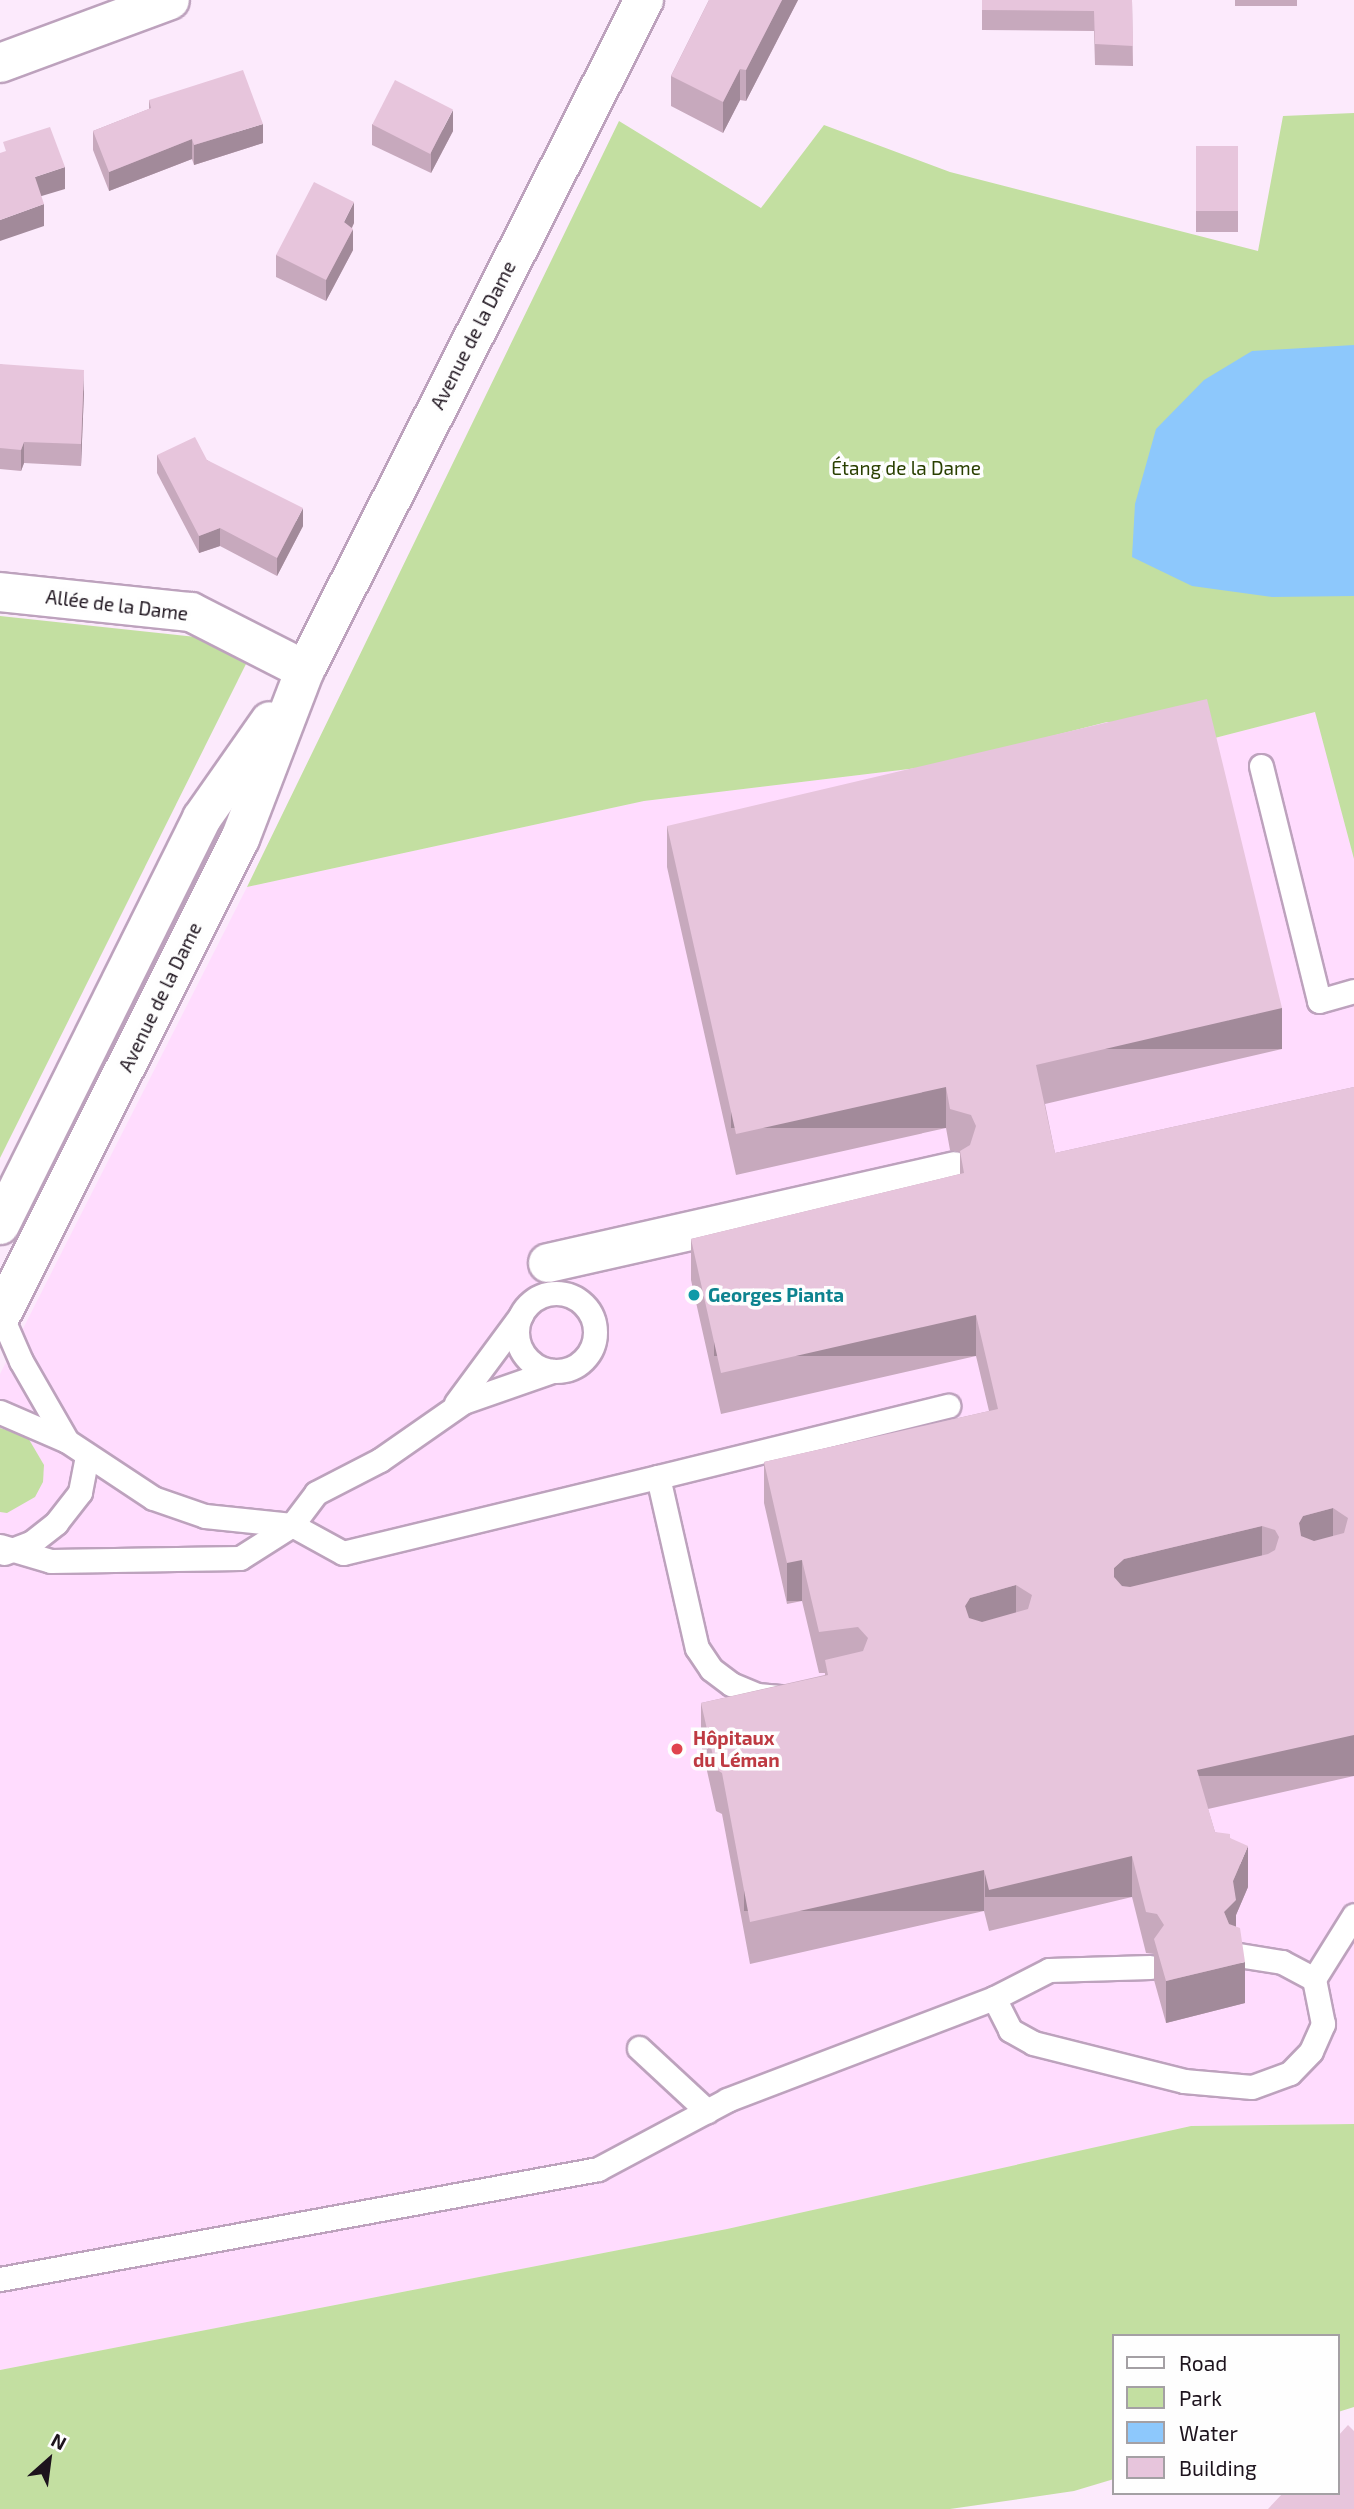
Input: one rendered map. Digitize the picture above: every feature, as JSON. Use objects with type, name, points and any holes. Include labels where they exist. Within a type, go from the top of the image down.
[{"type":"main road","points":[[0,63],[170,0]]},
{"type":"main road","name":"Avenue de la Dame","points":[[1,1316],[240,839],[305,670],[644,0]]},
{"type":"main road","name":"Allée de la Dame","points":[[0,592],[191,612],[305,670]]},
{"type":"main road","name":"Avenue de la Dame","points":[[0,1225],[202,818],[305,670]]},
{"type":"main road","points":[[548,1263],[955,1171]]},
{"type":"lane","points":[[1261,766],[1319,1001],[1354,991]]},
{"type":"lane","points":[[2,1551],[51,1562],[228,1560],[252,1554],[292,1525],[316,1493],[380,1460],[450,1411],[490,1389],[572,1368],[588,1355],[595,1336],[592,1315],[578,1300],[559,1294],[533,1301],[450,1411]]},
{"type":"lane","points":[[522,1315],[520,1346],[533,1362],[552,1371]]},
{"type":"lane","points":[[1,1316],[21,1361],[67,1441]]},
{"type":"lane","points":[[0,1412],[67,1441],[137,1490],[188,1511],[292,1525],[343,1553],[948,1406]]},
{"type":"lane","points":[[2,1551],[32,1542],[56,1524],[79,1492],[87,1457]]},
{"type":"lane","points":[[657,1477],[690,1628],[703,1658],[720,1676],[745,1691],[781,1697],[806,1692]]},
{"type":"lane","points":[[994,1998],[1010,2030],[1033,2043],[1184,2081],[1252,2087],[1290,2073],[1311,2051],[1323,2024],[1314,1979],[1354,1915]]},
{"type":"lane","points":[[1238,1955],[1282,1962],[1314,1979]]},
{"type":"lane","points":[[0,2280],[598,2169],[706,2111],[994,1998],[1049,1970],[1150,1967]]},
{"type":"lane","points":[[639,2048],[706,2111]]},
{"type":"shaded area","name":"Hôpitaux du Léman","points":[[1316,712],[1354,859],[1354,2124],[1191,2126],[727,2229],[0,2370],[0,1374],[247,887],[644,801],[934,766],[1107,722],[1207,740]]},
{"type":"green space","name":"Étang de la Dame","points":[[1354,113],[1354,859],[1315,712],[1207,740],[1107,722],[934,766],[644,801],[247,887],[619,121],[761,208],[824,125],[950,172],[1258,251],[1283,116]]},
{"type":"green space","points":[[0,616],[196,637],[246,664],[0,1158]]},
{"type":"green space","points":[[0,1428],[27,1436],[44,1465],[43,1482],[35,1497],[7,1513],[0,1512]]},
{"type":"green space","points":[[1354,2124],[1354,2407],[1340,2411],[1340,2334],[1112,2334],[1112,2480],[1074,2491],[950,2509],[0,2509],[0,2370],[727,2229],[1191,2126]]},
{"type":"water","points":[[1354,345],[1354,596],[1272,597],[1192,586],[1132,557],[1135,504],[1156,429],[1204,380],[1252,351]]},
{"type":"building","points":[[709,0],[782,0],[746,70],[740,69],[723,102],[671,76]]},
{"type":"building","points":[[982,0],[1132,0],[1133,46],[1095,44],[1094,11],[982,10]]},
{"type":"building","points":[[243,70],[263,124],[194,145],[192,139],[109,172],[93,131],[151,108],[149,100]]},
{"type":"building","points":[[395,80],[453,110],[430,154],[372,125]]},
{"type":"building","points":[[50,127],[65,167],[35,177],[44,204],[0,220],[0,153],[6,151],[3,142]]},
{"type":"building","points":[[1196,146],[1238,146],[1238,211],[1196,211]]},
{"type":"building","points":[[314,182],[354,202],[344,222],[353,229],[326,280],[276,255]]},
{"type":"building","points":[[0,364],[84,370],[81,444],[24,442],[21,450],[0,448]]},
{"type":"building","points":[[195,437],[207,460],[303,508],[277,558],[220,528],[199,536],[157,455]]},
{"type":"building","points":[[1207,699],[1282,1008],[1036,1065],[1055,1153],[1354,1087],[1354,1735],[1197,1770],[1215,1832],[1230,1834],[1230,1838],[1248,1846],[1233,1881],[1236,1900],[1224,1912],[1229,1924],[1240,1928],[1245,1962],[1166,1981],[1154,1939],[1164,1925],[1157,1914],[1146,1912],[1132,1856],[989,1890],[984,1870],[750,1922],[722,1773],[716,1769],[701,1703],[828,1675],[825,1660],[863,1651],[868,1638],[858,1627],[819,1632],[802,1560],[787,1563],[764,1462],[998,1409],[976,1315],[721,1373],[691,1239],[964,1173],[960,1151],[970,1145],[976,1126],[971,1115],[950,1109],[946,1087],[736,1134],[667,826]],"holes":[[[1333,1508],[1348,1518],[1344,1533],[1314,1541],[1301,1536],[1299,1523],[1303,1516]],[[1262,1526],[1275,1530],[1279,1537],[1275,1550],[1268,1554],[1130,1587],[1122,1586],[1114,1577],[1114,1568],[1124,1559]],[[1016,1585],[1032,1595],[1028,1609],[982,1622],[969,1618],[965,1606],[970,1598]]]},
{"type":"building","points":[[1348,2425],[1354,2431],[1354,2509],[1268,2509],[1281,2495],[1340,2495],[1340,2434]]},
{"type":"place","name":"Georges Pianta","points":[[694,1295]]},
{"type":"place","name":"Hôpitaux du Léman","points":[[677,1749]]}]
